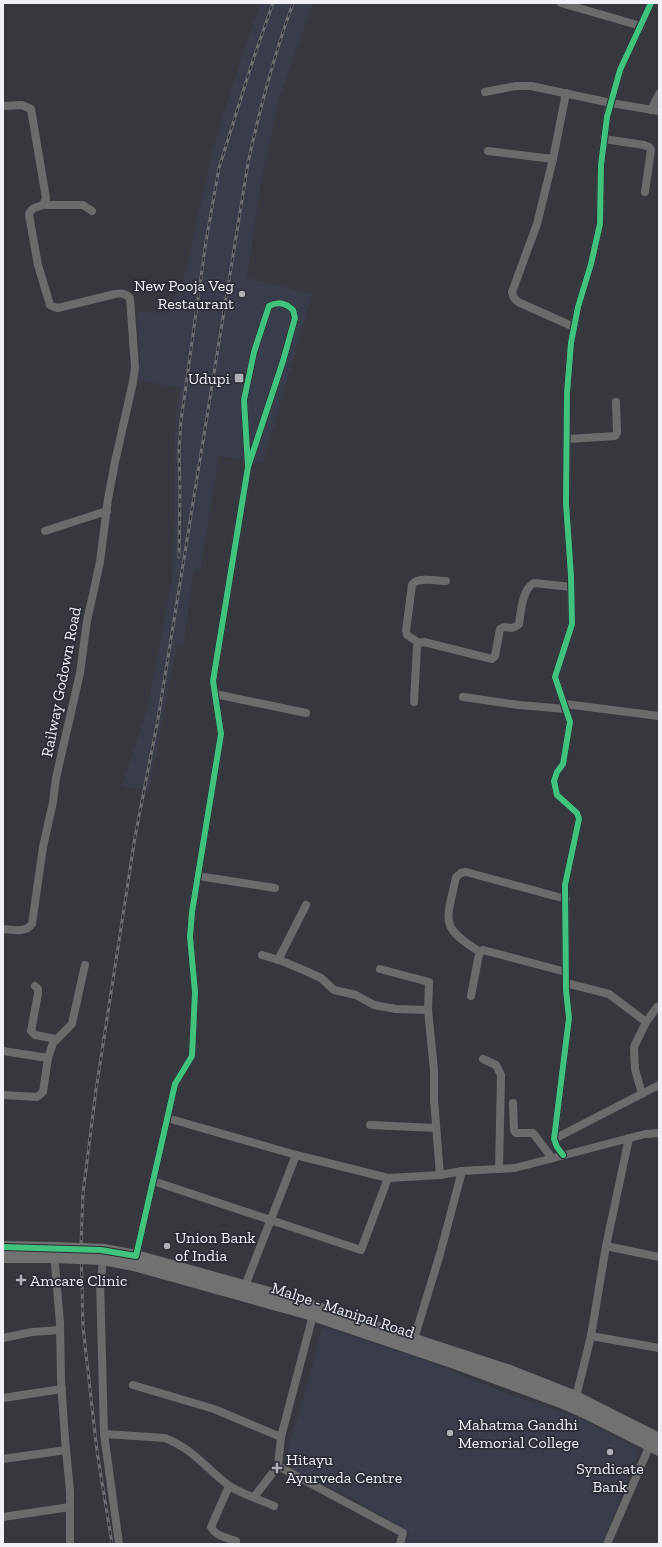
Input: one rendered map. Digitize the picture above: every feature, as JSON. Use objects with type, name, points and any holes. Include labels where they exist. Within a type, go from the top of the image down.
[{"type":"highway","points":[[3,1247],[54,1253]]},
{"type":"highway","name":"Malpe - Manipal Road","points":[[3,1257],[54,1253],[136,1256],[245,1286],[330,1311],[414,1339],[442,1354],[561,1402],[656,1444]]},
{"type":"highway","name":"Malpe - Manipal Road","points":[[103,1254],[134,1265],[313,1315],[442,1354],[510,1371],[576,1397],[656,1444]]},
{"type":"street","points":[[561,3],[641,26]]},
{"type":"street","points":[[564,1155],[557,1147],[554,1139],[570,1018],[566,983],[566,885],[579,819],[577,813],[557,794],[554,781],[557,772],[563,764],[570,722],[555,677],[572,624],[566,503],[567,393],[571,343],[574,327],[600,224],[600,166],[611,103],[620,70],[651,3]]},
{"type":"street","points":[[485,92],[524,86],[655,111],[659,94]]},
{"type":"street","points":[[566,93],[553,159],[537,224],[512,292],[514,298],[518,302],[574,327]]},
{"type":"street","points":[[3,106],[22,105],[31,109],[46,198],[42,205],[83,205],[92,211]]},
{"type":"street","points":[[604,139],[649,147],[651,150],[645,192]]},
{"type":"street","points":[[488,151],[553,159]]},
{"type":"street","name":"Railway Godown Road","points":[[3,929],[23,930],[29,928],[32,924],[43,847],[53,802],[56,778],[80,673],[87,621],[100,562],[115,462],[135,367],[130,298],[124,293],[58,308],[50,305],[38,265],[29,215],[32,209],[42,205]]},
{"type":"street","points":[[136,1256],[175,1084],[192,1056],[195,992],[190,937],[192,912],[221,734],[213,681],[248,467],[283,361],[295,318],[293,310],[286,304],[277,302],[269,306],[254,352],[244,408],[248,467]]},
{"type":"street","points":[[566,439],[615,436],[617,433],[616,402]]},
{"type":"street","points":[[44,531],[107,511]]},
{"type":"street","points":[[446,581],[418,580],[414,582],[412,585],[406,631],[407,635],[419,643],[424,642],[492,659],[495,656],[500,629],[504,627],[516,627],[519,624],[526,590],[530,585],[534,583],[571,587]]},
{"type":"street","points":[[414,702],[417,647],[419,643]]},
{"type":"street","points":[[215,694],[306,713]]},
{"type":"street","points":[[463,697],[519,705],[565,706],[659,716]]},
{"type":"street","points":[[566,899],[466,872],[461,873],[456,877],[448,918],[451,930],[462,941],[480,952],[485,950],[566,972]]},
{"type":"street","points":[[198,876],[275,888]]},
{"type":"street","points":[[278,960],[306,906]]},
{"type":"street","points":[[471,996],[480,952]]},
{"type":"street","points":[[262,955],[321,978],[334,990],[356,995],[374,1005],[396,1009],[428,1010]]},
{"type":"street","points":[[3,1095],[37,1097],[43,1092],[48,1058],[56,1039],[72,1024],[85,966]]},
{"type":"street","points":[[380,969],[429,982],[428,1010],[434,1070],[434,1099],[440,1175]]},
{"type":"street","points":[[566,983],[609,994],[646,1022]]},
{"type":"street","points":[[35,986],[38,989],[38,994],[31,1031],[35,1035],[56,1039]]},
{"type":"street","points":[[642,1094],[635,1068],[633,1056],[634,1047],[646,1022],[657,1007]]},
{"type":"street","points":[[3,1051],[48,1058]]},
{"type":"street","points":[[483,1059],[496,1065],[501,1076],[499,1169]]},
{"type":"street","points":[[554,1139],[659,1085]]},
{"type":"street","points":[[513,1103],[514,1130],[516,1133],[533,1133],[552,1158]]},
{"type":"street","points":[[167,1118],[296,1155],[388,1178],[515,1168],[649,1133],[659,1133]]},
{"type":"street","points":[[370,1125],[436,1128]]},
{"type":"street","points":[[649,1133],[659,1126]]},
{"type":"street","points":[[576,1397],[590,1336],[606,1246],[629,1138]]},
{"type":"street","points":[[245,1286],[296,1155]]},
{"type":"street","points":[[414,1339],[440,1254],[462,1171]]},
{"type":"street","points":[[153,1181],[362,1250],[388,1178]]},
{"type":"street","points":[[606,1246],[659,1257]]},
{"type":"street","points":[[54,1253],[60,1330],[66,1450],[70,1491],[70,1544]]},
{"type":"street","points":[[103,1254],[100,1281],[104,1434],[119,1544]]},
{"type":"street","points":[[254,1497],[278,1466],[281,1437],[313,1315]]},
{"type":"street","points":[[3,1338],[32,1332],[60,1330]]},
{"type":"street","points":[[590,1336],[659,1348]]},
{"type":"street","points":[[133,1385],[214,1409],[281,1437]]},
{"type":"street","points":[[3,1398],[62,1389]]},
{"type":"street","points":[[104,1434],[166,1438],[197,1457],[229,1486],[274,1506]]},
{"type":"street","points":[[607,1544],[656,1444]]},
{"type":"street","points":[[3,1459],[66,1450]]},
{"type":"street","points":[[278,1466],[403,1534],[400,1544]]},
{"type":"street","points":[[229,1486],[211,1528],[216,1533],[236,1541]]},
{"type":"street","points":[[3,1517],[70,1507]]},
{"type":"shaded area","points":[[261,3],[313,3],[279,100],[261,184],[247,278],[312,294],[263,463],[219,456],[200,572],[194,571],[183,647],[177,646],[149,791],[122,786],[148,706],[172,578],[175,503],[174,454],[176,414],[180,388],[137,380],[140,360],[137,311],[164,313],[179,291],[187,266],[212,152],[244,49]]},
{"type":"shaded area","name":"Mahatma Gandhi Memorial College","points":[[323,1327],[427,1361],[514,1396],[582,1419],[639,1450],[603,1544],[407,1544],[410,1533],[350,1497],[294,1470],[287,1447],[298,1417]]},
{"type":"railway","points":[[179,557],[179,451],[181,421],[206,241],[219,168],[253,60],[273,3]]},
{"type":"railway","points":[[112,1544],[97,1451],[83,1327],[81,1244],[83,1193],[96,1090],[135,837],[158,719],[248,163],[268,82],[293,3]]},
{"type":"cycle path","points":[[563,1155],[557,1147],[554,1139],[569,1018],[566,990],[565,885],[579,819],[577,813],[557,795],[554,781],[557,772],[563,764],[570,722],[555,677],[572,624],[571,576],[566,503],[567,393],[571,343],[578,307],[591,264],[600,224],[601,165],[607,117],[620,70],[651,3]]},
{"type":"cycle path","points":[[3,1247],[101,1250],[136,1256],[175,1084],[192,1056],[195,992],[190,937],[192,912],[221,734],[213,681],[248,467],[283,361],[295,318],[293,310],[282,304],[269,306],[254,352],[244,400],[248,467]]},
{"type":"place","name":"New Pooja Veg Restaurant","points":[[242,294]]},
{"type":"place","name":"Udupi","points":[[239,378]]},
{"type":"place","name":"Union Bank of India","points":[[167,1246]]},
{"type":"place","name":"Amcare Clinic","points":[[21,1280]]},
{"type":"place","name":"Mahatma Gandhi Memorial College","points":[[450,1433]]},
{"type":"place","name":"Syndicate Bank","points":[[610,1452]]},
{"type":"place","name":"Hitayu Ayurveda Centre","points":[[277,1468]]}]
